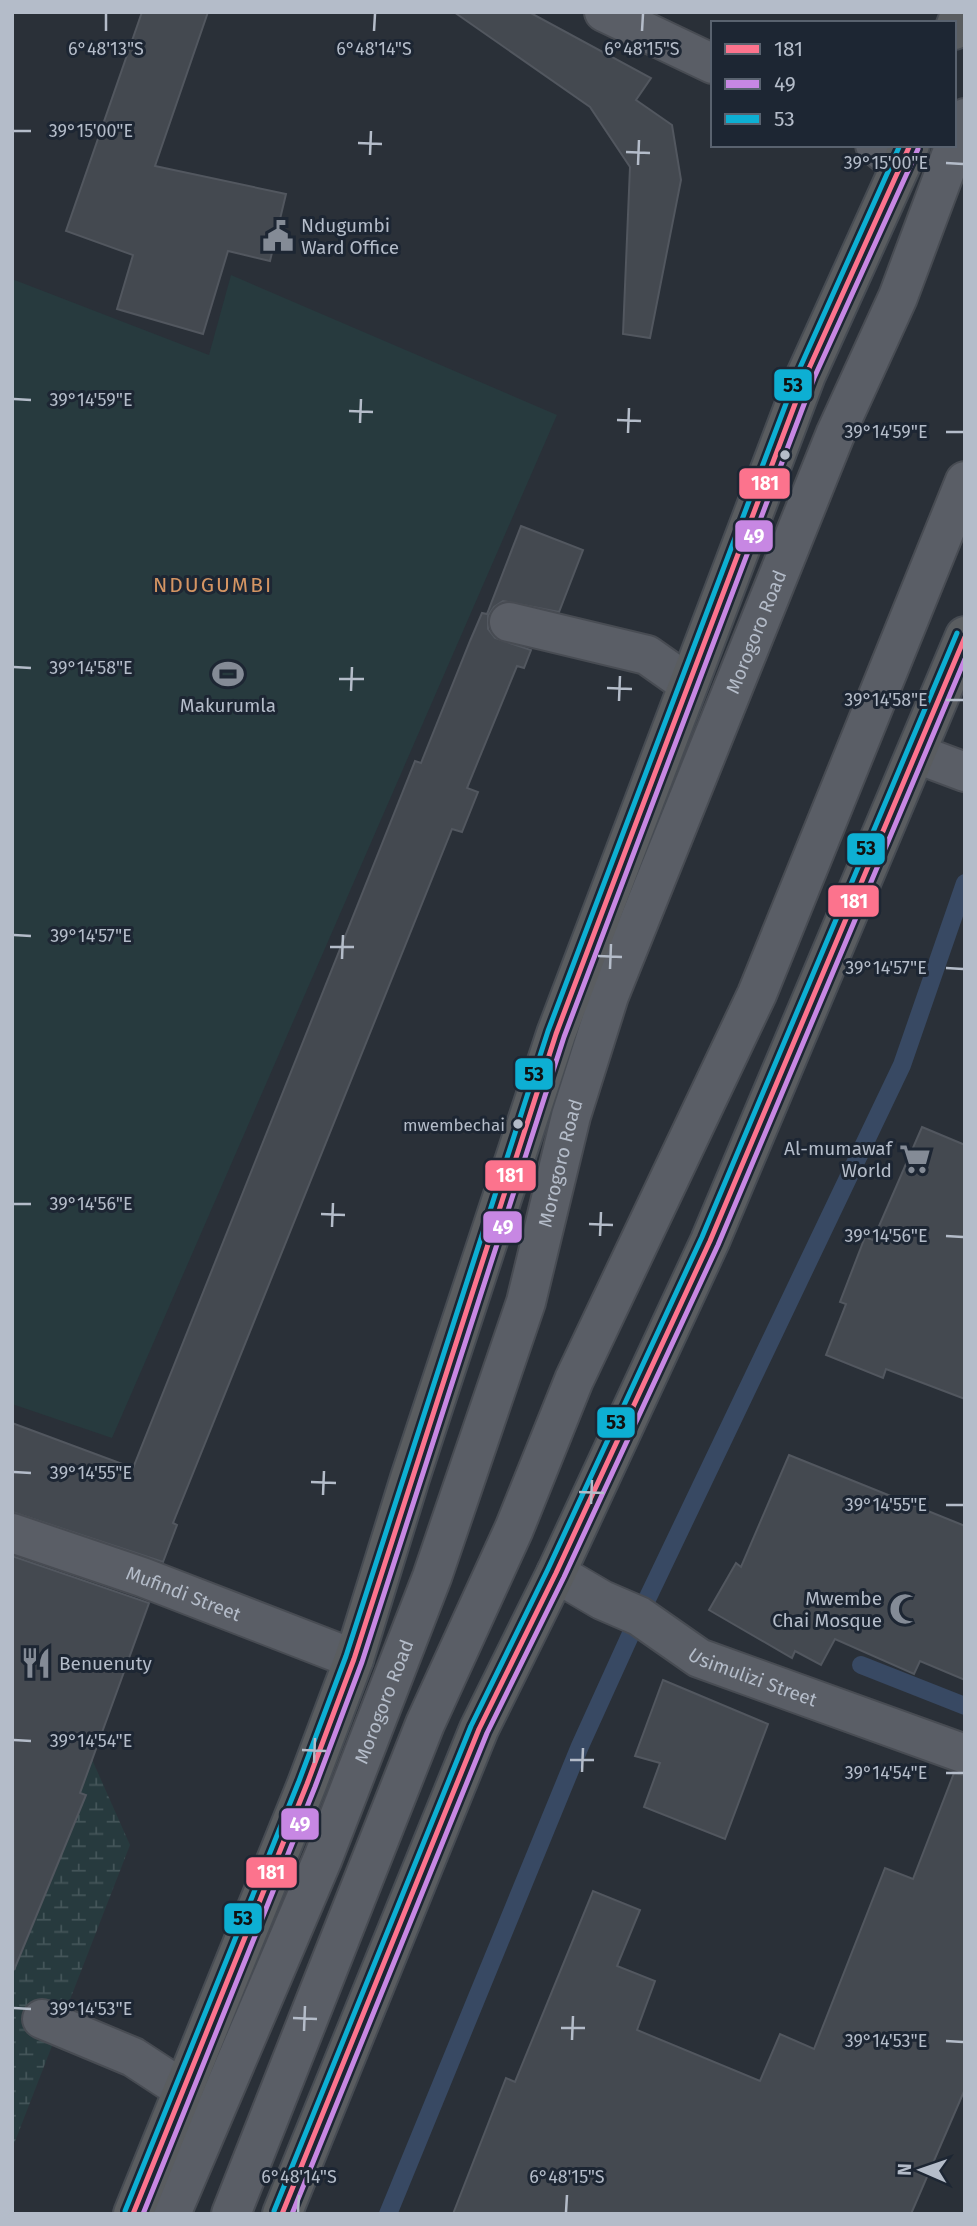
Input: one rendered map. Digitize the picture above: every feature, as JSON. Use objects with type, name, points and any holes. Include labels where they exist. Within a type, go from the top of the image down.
[{"type":"highway","points":[[133,2214],[307,1784],[354,1659],[410,1478],[556,1034],[806,375],[895,152]]},
{"type":"highway","points":[[282,2214],[479,1729],[556,1573],[710,1241],[965,636]]},
{"type":"street","points":[[604,12],[711,63]]},
{"type":"street","name":"Morogoro Road","points":[[956,142],[965,118]]},
{"type":"street","name":"Morogoro Road","points":[[171,2214],[323,1858],[432,1577],[526,1302],[571,1116],[609,996],[830,447],[898,297],[954,147]]},
{"type":"street","points":[[231,2214],[425,1724],[514,1529],[575,1380],[757,994],[965,481]]},
{"type":"street","points":[[509,622],[647,655],[688,684]]},
{"type":"street","points":[[917,754],[965,772]]},
{"type":"street","name":"Mufindi Street","points":[[12,1532],[142,1577],[354,1659]]},
{"type":"street","name":"Usimulizi Street","points":[[556,1573],[602,1600],[639,1616],[699,1658],[965,1754]]},
{"type":"street","points":[[42,2019],[134,2057],[182,2089]]},
{"type":"green space","name":"Makurumla","points":[[231,275],[557,415],[112,1438],[12,1404],[12,279],[209,355]]},
{"type":"green space","points":[[12,1690],[78,1728],[130,1845],[12,2149]]},
{"type":"building","points":[[142,12],[208,12],[155,166],[286,194],[270,261],[228,251],[203,334],[117,309],[133,255],[66,231]]},
{"type":"building","points":[[454,12],[529,12],[651,78],[636,100],[672,125],[681,180],[650,338],[623,334],[630,167],[590,107]]},
{"type":"building","points":[[521,526],[583,550],[559,612],[503,601],[494,607],[488,616],[488,629],[495,638],[531,650],[524,668],[517,666],[467,788],[478,792],[462,832],[452,829],[173,1523],[177,1525],[163,1562],[12,1512],[12,1423],[133,1468],[415,761],[421,763],[482,613],[487,614]]},
{"type":"building","points":[[922,1127],[965,1145],[965,1399],[886,1369],[883,1378],[826,1355],[846,1304],[840,1302],[865,1237],[873,1240]]},
{"type":"building","points":[[789,1455],[965,1526],[965,1680],[920,1661],[914,1674],[835,1639],[821,1665],[795,1651],[792,1658],[709,1610],[736,1563],[741,1567]]},
{"type":"building","points":[[12,1556],[149,1603],[80,1793],[86,1795],[14,1970]]},
{"type":"building","points":[[663,1680],[768,1724],[725,1839],[644,1807],[660,1763],[635,1756]]},
{"type":"building","points":[[954,1773],[965,1775],[965,2089],[911,2214],[453,2214],[506,2078],[515,2082],[593,1891],[640,1910],[617,1966],[655,1981],[637,2030],[760,2081],[780,2034],[814,2049],[885,1868],[913,1879]]},
{"type":"waterway","points":[[388,2214],[580,1746],[639,1616],[902,1065],[965,883]]},
{"type":"waterway","points":[[861,1665],[965,1706]]},
{"type":"transit line","name":"53","points":[[125,2211],[299,1781],[346,1656],[548,1031],[798,372],[899,147]]},
{"type":"transit line","name":"181","points":[[133,2214],[307,1784],[354,1659],[556,1034],[806,375],[909,147]]},
{"type":"transit line","name":"49","points":[[143,2214],[315,1787],[362,1662],[564,1037],[814,378],[918,149]]},
{"type":"transit line","name":"53","points":[[274,2211],[471,1726],[548,1569],[702,1237],[957,633]]},
{"type":"transit line","name":"181","points":[[282,2214],[479,1729],[556,1573],[710,1241],[965,637]]},
{"type":"transit line","name":"49","points":[[292,2214],[487,1733],[564,1577],[718,1245],[965,659]]},
{"type":"place","name":"Ndugumbi Ward Office","points":[[278,236]]},
{"type":"place","name":"Makurumla","points":[[228,674]]},
{"type":"place","name":"mwembechai","points":[[518,1124]]},
{"type":"place","name":"Al-mumawaf World","points":[[915,1159]]},
{"type":"place","name":"Mwembe Chai Mosque","points":[[905,1609]]},
{"type":"place","name":"Benuenuty","points":[[36,1663]]},
{"type":"district","name":"NDUGUMBI","points":[[213,585]]}]
